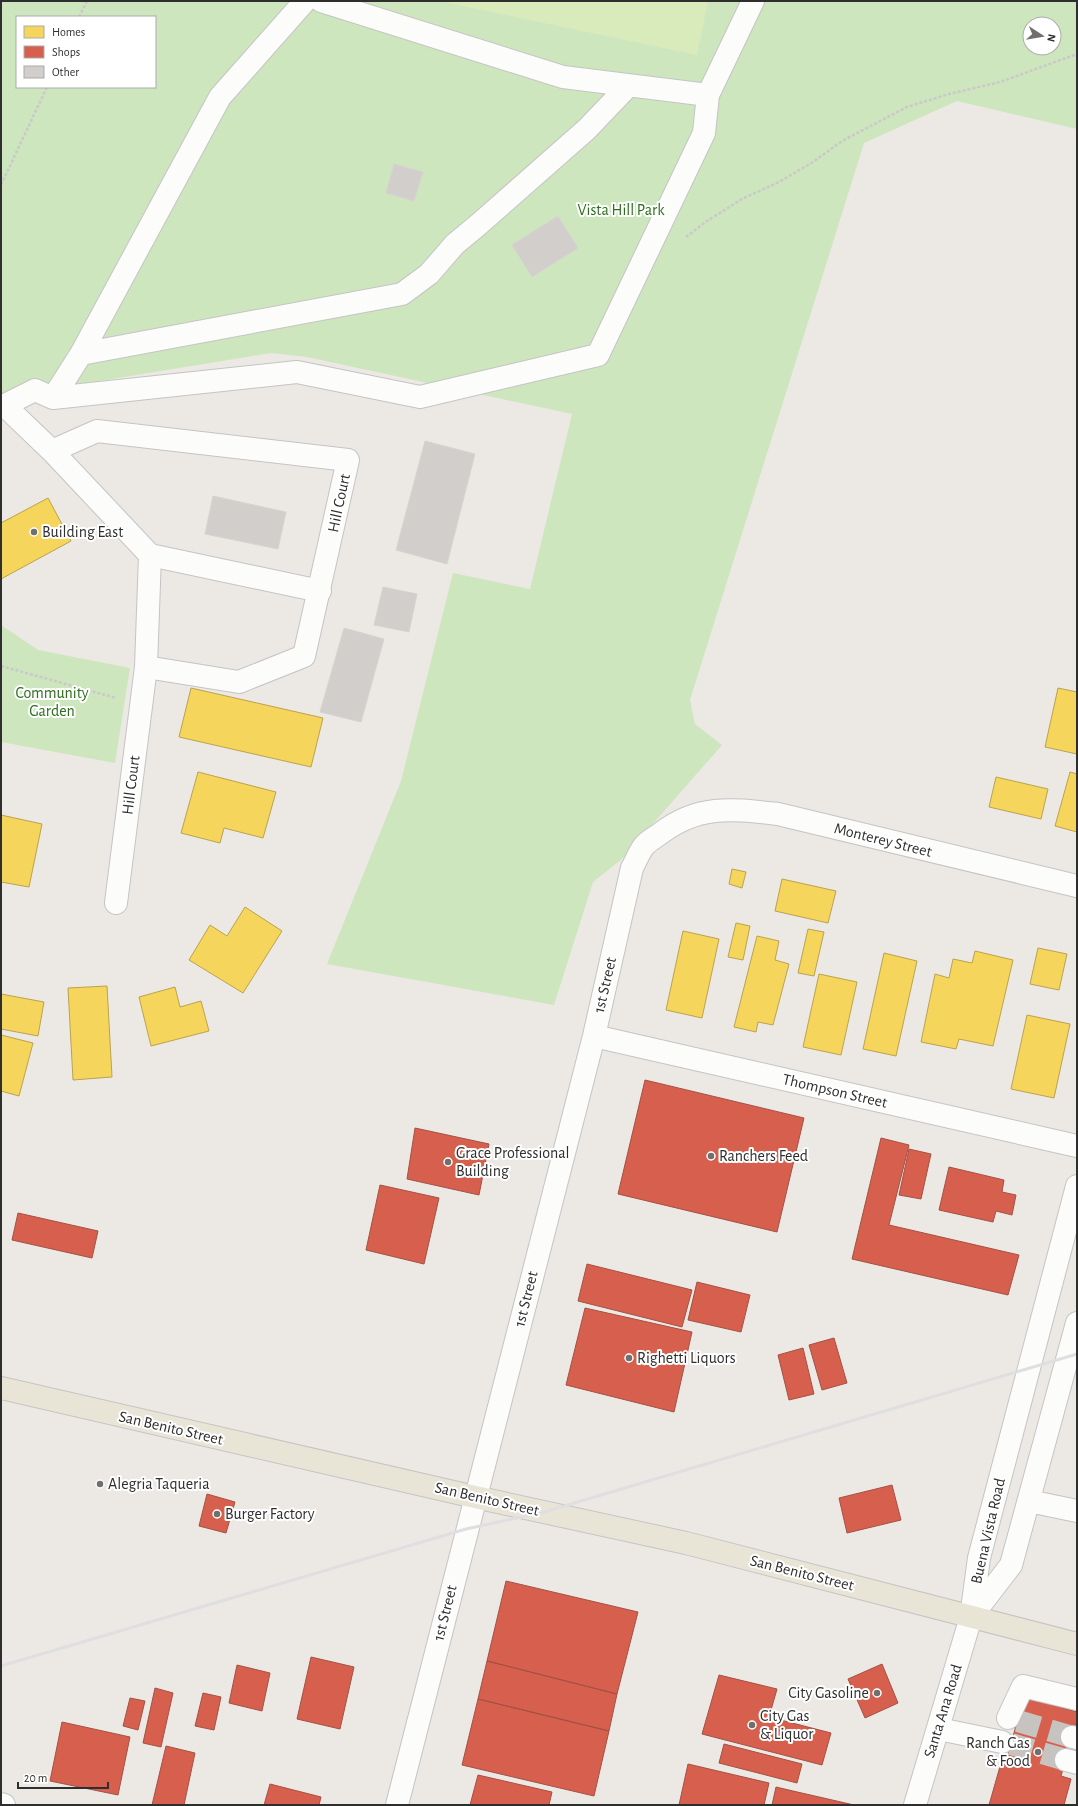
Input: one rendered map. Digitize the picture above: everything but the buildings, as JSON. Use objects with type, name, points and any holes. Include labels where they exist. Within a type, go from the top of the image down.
[{"type":"main road","name":"San Benito Street","points":[[1,1388],[475,1497],[686,1543],[1077,1644]]},
{"type":"street","points":[[53,398],[81,354],[220,97],[305,1]]},
{"type":"street","points":[[320,1],[563,77],[708,95]]},
{"type":"street","points":[[320,591],[150,555],[52,451],[3,406],[35,390],[53,398],[297,372],[420,396],[598,355],[704,134],[708,95],[753,1]]},
{"type":"street","points":[[81,354],[402,294],[429,274],[455,244],[586,129],[628,85]]},
{"type":"street","name":"Hill Court","points":[[52,451],[97,431],[348,460],[320,591],[316,599],[304,656],[239,682],[146,666]]},
{"type":"street","name":"Hill Court","points":[[116,903],[146,666],[150,555]]},
{"type":"street","name":"Monterey Street","points":[[688,817],[711,811],[740,809],[778,814],[1077,886]]},
{"type":"street","name":"1st Street","points":[[397,1805],[594,1036],[632,868],[644,846],[675,822],[688,817]]},
{"type":"street","name":"Thompson Street","points":[[594,1036],[1077,1146]]},
{"type":"street","name":"Buena Vista Road","points":[[971,1616],[979,1558],[1077,1186]]},
{"type":"street","name":"Buena Vista Road","points":[[971,1616],[1011,1565],[1077,1323]]},
{"type":"street","points":[[1029,1500],[1077,1511]]},
{"type":"street","name":"Santa Ana Road","points":[[915,1805],[939,1729],[971,1616]]},
{"type":"street","points":[[939,1729],[1006,1743],[1023,1686],[1077,1699]]},
{"type":"path","points":[[80,16],[87,1]]},
{"type":"path","points":[[683,239],[707,221],[742,199],[779,182],[813,162],[842,141],[906,108],[949,94],[1000,82],[1077,54]]},
{"type":"path","points":[[1,185],[47,88]]},
{"type":"path","points":[[1,666],[141,705]]},
{"type":"green space","name":"Vista Hill Park","points":[[1,1],[1077,1],[1077,129],[957,101],[864,143],[690,700],[695,724],[722,745],[622,859],[593,882],[554,1005],[327,964],[401,781],[453,573],[530,589],[572,414],[307,357],[271,353],[1,397]]},
{"type":"green space","points":[[439,1],[708,1],[697,55]]},
{"type":"green space","name":"Community Garden","points":[[1,625],[38,650],[130,668],[115,763],[1,742]]},
{"type":"tunnel","points":[[1018,1721],[1072,1737]]},
{"type":"tunnel","points":[[1011,1744],[1066,1760]]},
{"type":"railway","points":[[1,1666],[466,1529],[544,1512],[1077,1354]]},
{"type":"place","name":"Building East","points":[[34,532]]},
{"type":"place","name":"Ranchers Feed","points":[[711,1156]]},
{"type":"place","name":"Grace Professional Building","points":[[448,1162]]},
{"type":"place","name":"Righetti Liquors","points":[[629,1358]]},
{"type":"place","name":"Alegria Taqueria","points":[[100,1484]]},
{"type":"place","name":"Burger Factory","points":[[217,1514]]},
{"type":"place","name":"City Gasoline","points":[[877,1693]]},
{"type":"place","name":"City Gas & Liquor","points":[[752,1725]]},
{"type":"place","name":"Ranch Gas & Food","points":[[1038,1752]]}]
